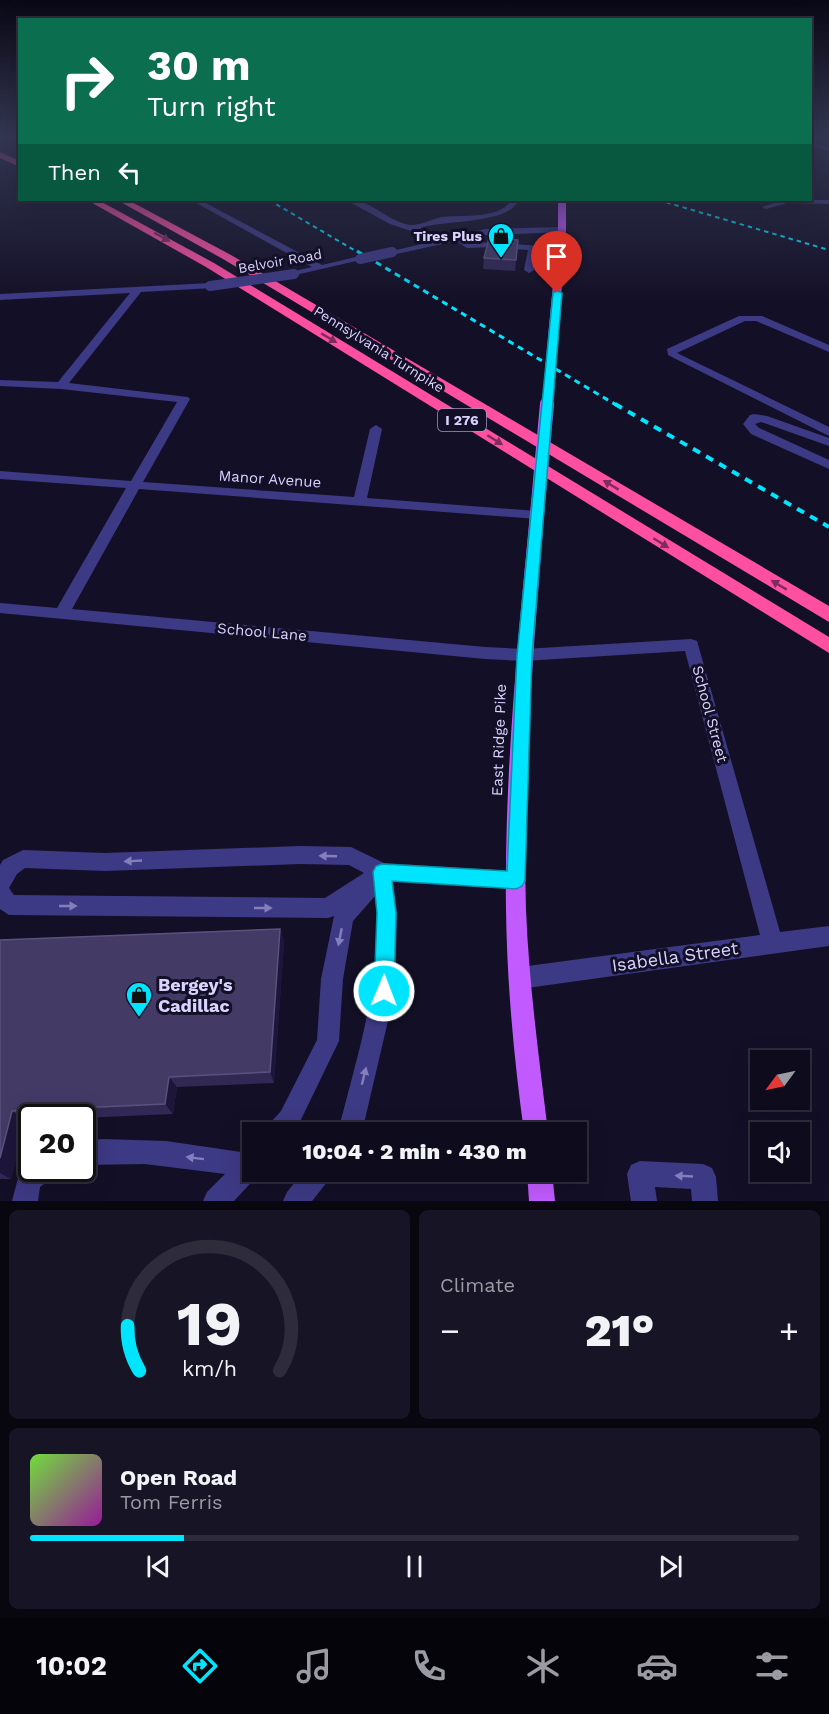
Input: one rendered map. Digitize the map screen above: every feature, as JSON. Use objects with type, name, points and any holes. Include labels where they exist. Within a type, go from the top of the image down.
[{"type":"highway","name":"Pennsylvania Turnpike","points":[[94,201],[210,265],[829,646]]},
{"type":"highway","name":"Pennsylvania Turnpike","points":[[124,201],[227,256],[829,615]]},
{"type":"main road","name":"East Ridge Pike","points":[[535,1122],[520,978],[516,880],[525,655],[562,230],[562,201]]},
{"type":"main road","points":[[541,1182],[543,1201]]},
{"type":"street","points":[[197,201],[321,268]]},
{"type":"street","points":[[352,201],[438,241]]},
{"type":"street","points":[[413,228],[444,219],[471,219],[500,212],[512,206],[514,201]]},
{"type":"street","points":[[766,207],[787,201],[829,202]]},
{"type":"street","name":"Belvoir Road","points":[[0,297],[210,286],[294,274],[456,237],[499,231],[562,230]]},
{"type":"street","points":[[456,237],[467,245],[491,244],[533,248],[529,270]]},
{"type":"street","points":[[61,386],[137,291]]},
{"type":"street","points":[[829,349],[758,318],[743,318],[671,351],[673,355],[829,432]]},
{"type":"street","points":[[0,383],[61,386],[184,399],[62,613]]},
{"type":"street","points":[[829,442],[763,419],[754,418],[749,423],[755,430],[829,465]]},
{"type":"street","points":[[360,502],[376,429]]},
{"type":"street","name":"Manor Avenue","points":[[0,474],[537,515]]},
{"type":"street","name":"School Lane","points":[[0,608],[525,655]]},
{"type":"street","name":"School Street","points":[[525,655],[691,645],[773,943]]},
{"type":"street","points":[[0,884],[10,867],[23,859],[105,862],[331,856],[351,856],[382,872],[516,880]]},
{"type":"street","points":[[0,892],[9,906],[328,908],[382,872]]},
{"type":"street","points":[[288,1122],[328,1041],[332,979],[344,916],[382,872]]},
{"type":"street","points":[[352,1122],[384,991],[387,913],[382,872]]},
{"type":"street","name":"Isabella Street","points":[[520,978],[829,936]]},
{"type":"street","points":[[96,1151],[147,1152],[242,1164]]},
{"type":"street","points":[[216,1201],[242,1174]]},
{"type":"street","points":[[644,1201],[640,1174],[703,1177],[705,1201]]},
{"type":"street","points":[[25,1201],[29,1182]]},
{"type":"street","points":[[296,1201],[311,1182]]},
{"type":"building","points":[[489,238],[518,240],[516,260],[484,258]]},
{"type":"building","name":"Bergey's Cadillac","points":[[280,929],[270,1072],[169,1077],[165,1104],[96,1107],[96,1104],[18,1104],[18,1111],[12,1111],[0,1158],[0,940]]},
{"type":"railway","points":[[271,201],[359,253]]},
{"type":"railway","points":[[661,201],[829,250]]},
{"type":"railway","points":[[357,251],[618,406]]},
{"type":"railway","points":[[615,404],[829,527]]},
{"type":"place","name":"Tires Plus","points":[[501,259]]},
{"type":"place","name":"Bergey's Cadillac","points":[[139,1018]]},
{"type":"route","points":[[384,991],[387,913],[382,872],[516,880],[525,655],[557,293]]}]
